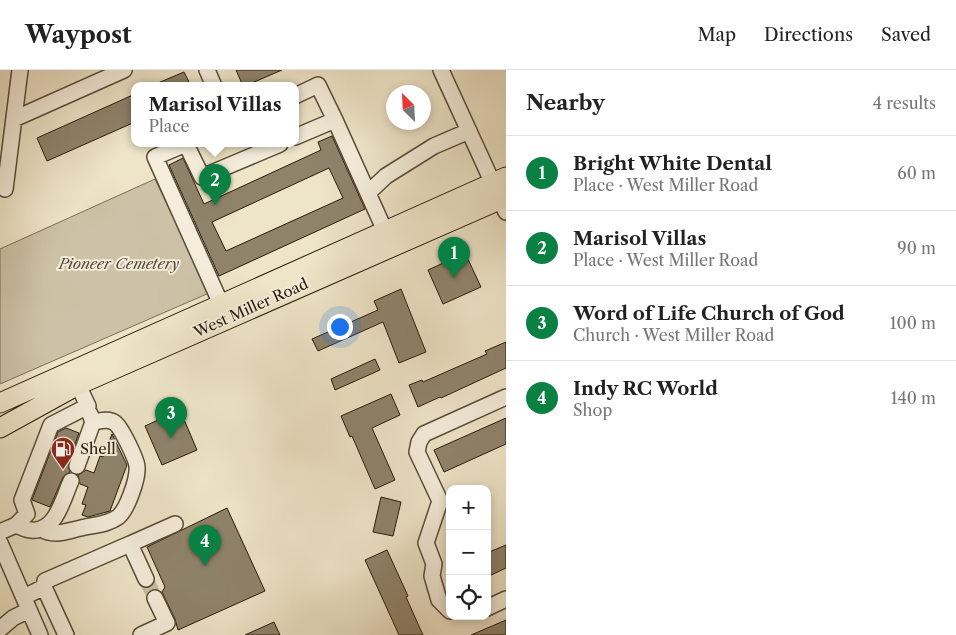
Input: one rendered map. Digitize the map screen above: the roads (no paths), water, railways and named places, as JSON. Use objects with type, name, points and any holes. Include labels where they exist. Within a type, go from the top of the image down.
[{"type":"main road","name":"West Miller Road","points":[[0,403],[385,231],[502,194]]},
{"type":"main road","name":"West Miller Road","points":[[0,428],[78,385],[502,194]]},
{"type":"street","points":[[5,189],[20,70]]},
{"type":"street","points":[[14,119],[124,70]]},
{"type":"street","points":[[207,70],[212,82]]},
{"type":"street","points":[[441,70],[469,131],[502,194]]},
{"type":"street","points":[[299,94],[318,85],[385,231]]},
{"type":"street","points":[[299,135],[335,120]]},
{"type":"street","points":[[368,193],[386,176],[434,146],[469,131]]},
{"type":"street","points":[[180,147],[155,157],[221,304]]},
{"type":"street","points":[[188,147],[202,177],[273,147]]},
{"type":"street","points":[[77,466],[93,422],[78,385]]},
{"type":"street","points":[[446,606],[439,600],[432,576],[434,564],[426,543],[440,501],[417,452],[419,442],[424,434],[506,396]]},
{"type":"street","points":[[0,532],[16,525],[26,514],[22,500],[51,425],[88,406]]},
{"type":"street","points":[[41,529],[48,534],[58,534],[102,524],[119,516],[127,503],[136,480],[137,466],[133,456],[115,422],[105,420],[93,422]]},
{"type":"street","points":[[16,525],[31,530],[41,529],[54,520],[71,481]]},
{"type":"street","points":[[66,635],[44,587],[45,581],[174,524]]},
{"type":"street","points":[[0,543],[40,635]]},
{"type":"street","points":[[130,544],[146,578]]},
{"type":"street","points":[[0,629],[44,587]]},
{"type":"street","points":[[141,635],[166,623],[155,598]]},
{"type":"street","points":[[491,606],[506,599]]},
{"type":"tunnel","points":[[146,579],[155,598]]},
{"type":"place","name":"Marisol Villas","points":[[215,205]]},
{"type":"place","name":"Bright White Dental","points":[[454,278]]},
{"type":"place","name":"Word of Life Church of God","points":[[171,438]]},
{"type":"place","name":"Shell","points":[[63,470]]},
{"type":"place","name":"Indy RC World","points":[[205,566]]},
{"type":"park label","name":"Pioneer Cemetery","points":[[119,264]]}]
